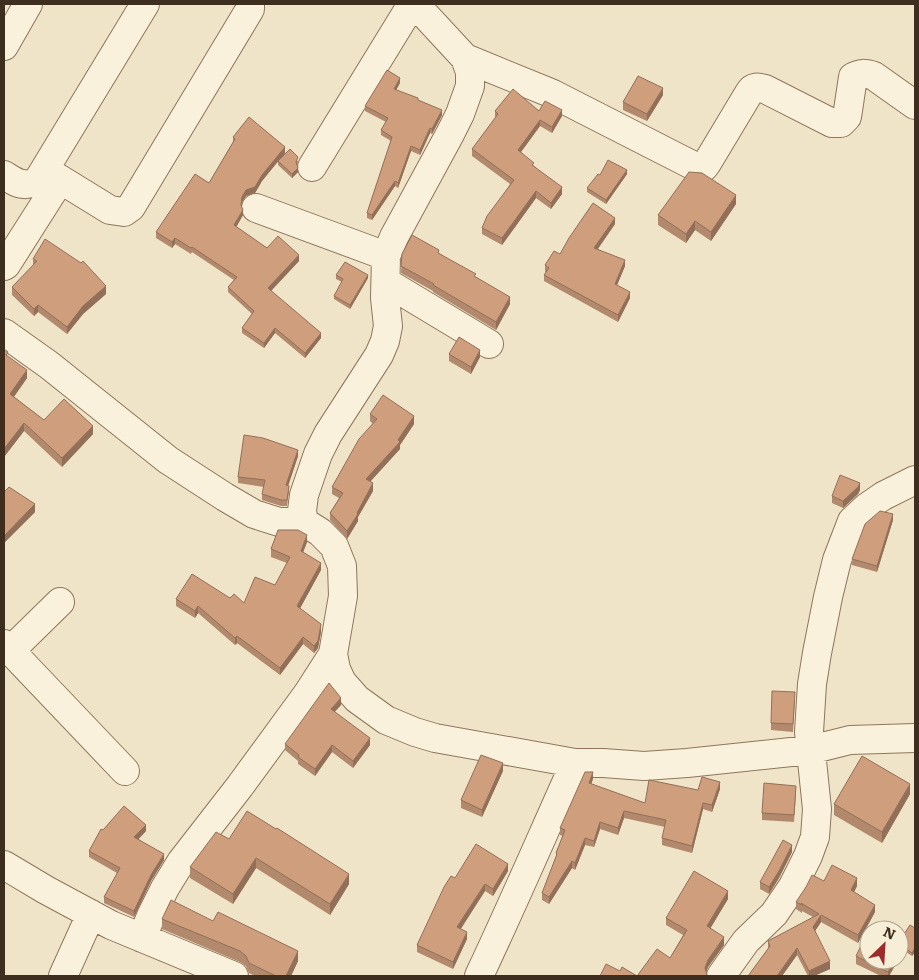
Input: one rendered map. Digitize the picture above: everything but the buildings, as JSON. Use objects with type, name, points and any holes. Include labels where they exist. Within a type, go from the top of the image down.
[{"type":"street","points":[[4,46],[28,4]]},
{"type":"street","points":[[4,266],[145,4]]},
{"type":"street","points":[[53,175],[110,210],[124,212],[132,207],[250,9],[250,4]]},
{"type":"street","points":[[312,167],[413,4],[465,58],[553,94],[696,167],[704,167],[707,163],[751,89],[765,89],[832,123],[841,123],[847,117],[852,77],[859,74],[867,74],[874,76],[915,105]]},
{"type":"street","points":[[304,522],[302,511],[304,495],[318,454],[328,434],[385,341],[388,326],[385,298],[386,269],[394,237],[450,134],[466,98],[470,86],[470,72],[465,58]]},
{"type":"street","points":[[4,175],[18,183],[28,185],[53,175]]},
{"type":"street","points":[[256,208],[386,269],[489,344]]},
{"type":"street","points":[[4,333],[49,365],[168,460],[219,493],[254,514],[279,522],[304,522],[320,532],[334,546],[342,566],[343,596],[333,654],[336,669],[342,682],[357,699],[386,720],[435,738],[576,763],[644,766],[810,750],[850,740],[915,738]]},
{"type":"street","points":[[721,976],[746,941],[774,914],[793,886],[815,837],[818,808],[809,732],[812,693],[821,630],[837,560],[852,521],[867,507],[915,480]]},
{"type":"street","points":[[60,602],[7,648],[125,771]]},
{"type":"street","points":[[142,938],[165,888],[180,862],[240,786],[333,654]]},
{"type":"street","points":[[479,976],[576,763]]},
{"type":"street","points":[[4,865],[111,925],[234,976]]},
{"type":"street","points":[[63,976],[91,914]]}]
